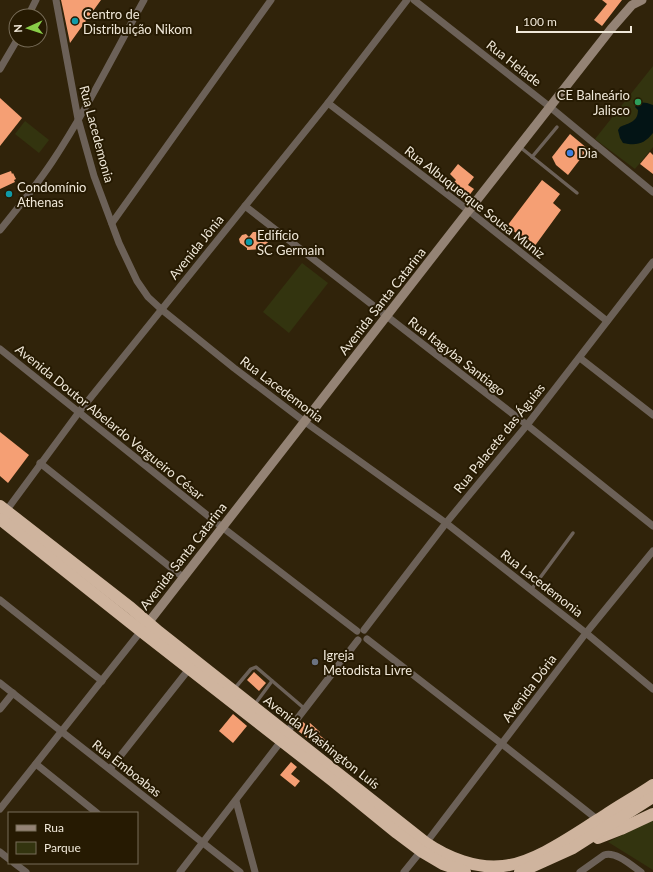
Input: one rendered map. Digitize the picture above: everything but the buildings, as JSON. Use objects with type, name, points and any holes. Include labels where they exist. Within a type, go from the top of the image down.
[{"type":"highway","name":"Avenida Washington Luís","points":[[2,512],[145,627],[254,706],[284,736]]},
{"type":"highway","name":"Avenida Washington Luís","points":[[145,627],[189,669],[284,736],[423,847],[442,864],[465,872]]},
{"type":"highway","points":[[601,817],[653,775]]},
{"type":"highway","name":"Avenida Washington Luís","points":[[423,847],[436,850],[456,859],[471,863],[493,867],[515,864],[536,856],[562,842],[653,785]]},
{"type":"highway","points":[[573,848],[653,797]]},
{"type":"highway","points":[[520,872],[653,814]]},
{"type":"street","name":"Rua Lacedemonia","points":[[56,0],[78,119],[94,176],[119,243],[137,281],[148,296],[161,309],[234,368],[305,422],[446,523],[586,633],[653,688]]},
{"type":"street","points":[[0,230],[21,205],[52,162],[78,119],[144,0]]},
{"type":"street","points":[[112,224],[271,0]]},
{"type":"street","name":"Avenida Jônia","points":[[2,512],[161,309],[328,103],[407,0]]},
{"type":"street","name":"Rua Helade","points":[[414,0],[550,107],[653,192]]},
{"type":"street","name":"Avenida Santa Catarina","points":[[145,627],[550,107],[632,5],[642,0]]},
{"type":"street","points":[[0,69],[13,48]]},
{"type":"street","name":"Rua Albuquerque Sousa Muniz","points":[[328,103],[607,321]]},
{"type":"street","name":"Rua Itagyba Santiago","points":[[245,206],[527,425],[653,526]]},
{"type":"street","name":"Rua Palacete das Águias","points":[[361,631],[446,523],[527,425],[653,262]]},
{"type":"street","name":"Avenida Doutor Abelardo Vergueiro César","points":[[0,349],[222,528],[361,631]]},
{"type":"street","points":[[580,358],[653,415]]},
{"type":"street","points":[[40,463],[184,578]]},
{"type":"street","name":"Avenida Dória","points":[[404,872],[586,633],[653,551]]},
{"type":"street","points":[[0,600],[102,681]]},
{"type":"street","points":[[0,808],[145,627]]},
{"type":"street","points":[[180,872],[358,640],[356,637],[361,631],[368,635],[367,639],[502,744],[601,817]]},
{"type":"street","points":[[358,640],[362,641],[367,639]]},
{"type":"street","points":[[110,769],[189,669]]},
{"type":"street","name":"Rua Emboabas","points":[[0,683],[240,872]]},
{"type":"street","points":[[0,709],[13,693]]},
{"type":"street","points":[[36,764],[96,812]]},
{"type":"street","points":[[236,800],[255,872]]},
{"type":"street","points":[[0,852],[8,858]]},
{"type":"street","points":[[580,872],[604,855],[608,854],[615,855],[641,872]]},
{"type":"street","points":[[15,864],[26,872]]},
{"type":"lane","points":[[532,156],[557,127]]},
{"type":"lane","points":[[520,146],[577,193]]},
{"type":"lane","points":[[530,590],[573,533]]},
{"type":"lane","points":[[233,690],[250,669],[254,667],[305,709]]},
{"type":"lane","points":[[254,706],[272,681]]},
{"type":"green space","name":"CE Balneário Jalisco","points":[[653,66],[653,147],[635,169],[595,139]]},
{"type":"green space","points":[[25,121],[49,140],[39,153],[15,134]]},
{"type":"green space","points":[[302,263],[328,283],[289,333],[263,312]]},
{"type":"green space","points":[[653,820],[653,870],[608,842]]},
{"type":"shaded area","points":[[638,102],[653,105],[653,133],[646,140],[640,143],[623,143],[618,130],[620,127],[635,120],[638,110],[635,107]]},
{"type":"place","name":"Centro de Distribuição Nikom","points":[[75,21]]},
{"type":"place","name":"CE Balneário Jalisco","points":[[638,102]]},
{"type":"place","name":"Dia","points":[[570,153]]},
{"type":"place","name":"Condomínio Athenas","points":[[9,194]]},
{"type":"place","name":"Edifício SC Germain","points":[[249,242]]},
{"type":"place","name":"Igreja Metodista Livre","points":[[315,662]]}]
